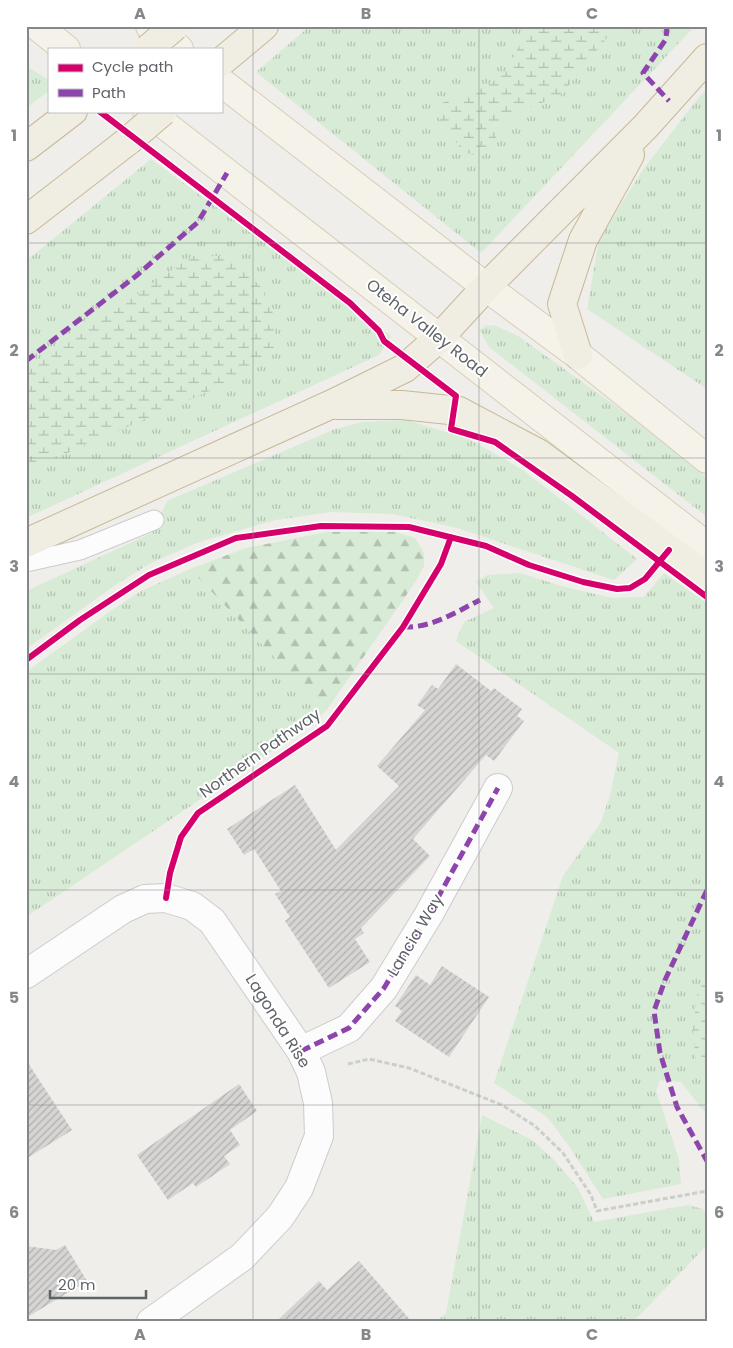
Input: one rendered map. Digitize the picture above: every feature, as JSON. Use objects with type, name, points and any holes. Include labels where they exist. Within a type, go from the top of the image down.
[{"type":"highway","points":[[149,48],[174,26]]},
{"type":"highway","points":[[227,57],[264,26]]},
{"type":"highway","points":[[26,543],[332,404],[405,368],[440,337],[486,287],[646,126],[707,58]]},
{"type":"highway","points":[[26,147],[72,112]]},
{"type":"highway","points":[[26,220],[128,141],[162,112]]},
{"type":"highway","points":[[578,355],[562,304],[583,240],[646,126]]},
{"type":"highway","points":[[332,404],[402,405],[459,412],[538,454],[707,577]]},
{"type":"main road","points":[[37,26],[65,48]]},
{"type":"main road","points":[[150,26],[178,48]]},
{"type":"main road","points":[[222,83],[486,287],[578,355],[707,459]]},
{"type":"main road","name":"Oteha Valley Road","points":[[148,112],[707,546]]},
{"type":"street","name":"Lancia Way","points":[[306,1062],[349,1028],[384,988],[429,914],[498,788]]},
{"type":"street","name":"Lagonda Rise","points":[[26,974],[122,909],[145,899],[166,898],[192,906],[212,921],[306,1062],[318,1103],[319,1136],[299,1188],[280,1217],[242,1257],[151,1322]]},
{"type":"lane","points":[[26,562],[80,550],[154,520]]},
{"type":"path","points":[[306,1062],[369,1059],[410,1068],[502,1105],[535,1126],[563,1153],[591,1194],[597,1211],[707,1191]]},
{"type":"green space","points":[[310,26],[695,26],[481,253],[256,72]]},
{"type":"green space","points":[[533,26],[612,26],[611,33],[560,96],[509,115],[492,144],[481,158],[462,151],[437,113],[438,105],[461,94],[483,88],[505,73],[526,33]]},
{"type":"green space","points":[[26,66],[48,79],[48,92],[26,108]]},
{"type":"green space","points":[[707,90],[707,389],[587,309],[599,240],[644,168],[699,97]]},
{"type":"green space","points":[[151,159],[391,336],[379,355],[26,518],[26,261]]},
{"type":"green space","points":[[192,256],[220,256],[243,269],[262,288],[274,316],[275,348],[237,379],[26,471],[26,372]]},
{"type":"green space","points":[[487,325],[496,326],[518,336],[648,429],[707,478],[707,517],[489,347],[479,330]]},
{"type":"green space","points":[[406,420],[469,439],[523,470],[637,559],[614,580],[457,528],[393,514],[331,512],[275,520],[199,542],[149,564],[114,586],[26,649],[26,591],[152,533],[167,501],[335,429],[363,422]]},
{"type":"green space","points":[[327,532],[396,532],[415,538],[424,553],[424,566],[412,587],[326,711],[190,569],[246,548]]},
{"type":"green space","points":[[190,569],[326,711],[303,730],[26,917],[26,672],[141,591]]},
{"type":"green space","points":[[520,573],[561,586],[612,598],[644,597],[664,573],[707,603],[707,1112],[703,1110],[681,1082],[660,1080],[656,1091],[679,1159],[681,1184],[603,1199],[569,1146],[547,1117],[494,1083],[563,876],[601,822],[610,795],[619,753],[456,641],[464,622],[494,608],[476,582],[487,575]]},
{"type":"green space","points":[[707,966],[707,1075],[696,1061],[693,1030],[697,993]]},
{"type":"green space","points":[[482,1115],[532,1140],[553,1159],[578,1188],[594,1222],[688,1205],[703,1209],[707,1215],[707,1245],[637,1318],[629,1322],[436,1322],[446,1313]]},
{"type":"building","points":[[456,664],[491,691],[494,688],[522,709],[517,716],[524,721],[494,761],[486,755],[413,839],[430,856],[361,928],[364,933],[355,939],[370,962],[329,988],[285,921],[290,917],[275,894],[281,891],[254,849],[244,855],[227,829],[295,785],[336,850],[399,786],[377,766],[425,710],[417,705],[432,685],[438,689]]},
{"type":"building","points":[[442,966],[489,997],[449,1057],[395,1021],[402,1011],[395,1006],[416,975],[430,985]]},
{"type":"building","points":[[26,1060],[72,1130],[26,1159]]},
{"type":"building","points":[[239,1084],[257,1111],[230,1130],[240,1145],[224,1156],[230,1164],[196,1187],[193,1183],[168,1200],[137,1155]]},
{"type":"building","points":[[65,1245],[87,1281],[26,1318],[26,1246],[56,1250]]},
{"type":"building","points":[[359,1261],[412,1322],[276,1322],[319,1281],[327,1290]]},
{"type":"marked path","points":[[667,26],[666,39],[643,73],[669,101]]},
{"type":"marked path","points":[[26,361],[136,276],[198,222],[227,173]]},
{"type":"marked path","points":[[403,627],[414,627],[433,622],[452,615],[480,600]]},
{"type":"marked path","points":[[301,1051],[349,1028],[384,988],[429,914],[498,788]]},
{"type":"marked path","points":[[707,890],[665,980],[654,1011],[660,1053],[677,1107],[707,1161]]},
{"type":"cycle path","points":[[100,112],[350,303],[379,331],[384,341],[456,396],[451,429],[495,442],[572,496],[707,597]]},
{"type":"cycle path","points":[[26,660],[80,620],[149,575],[236,538],[321,526],[409,527],[486,546],[529,565],[583,582],[617,589],[630,588],[645,579],[669,550]]},
{"type":"cycle path","name":"Northern Pathway","points":[[166,898],[170,873],[181,837],[198,813],[327,726],[403,627],[441,564],[451,537]]}]
